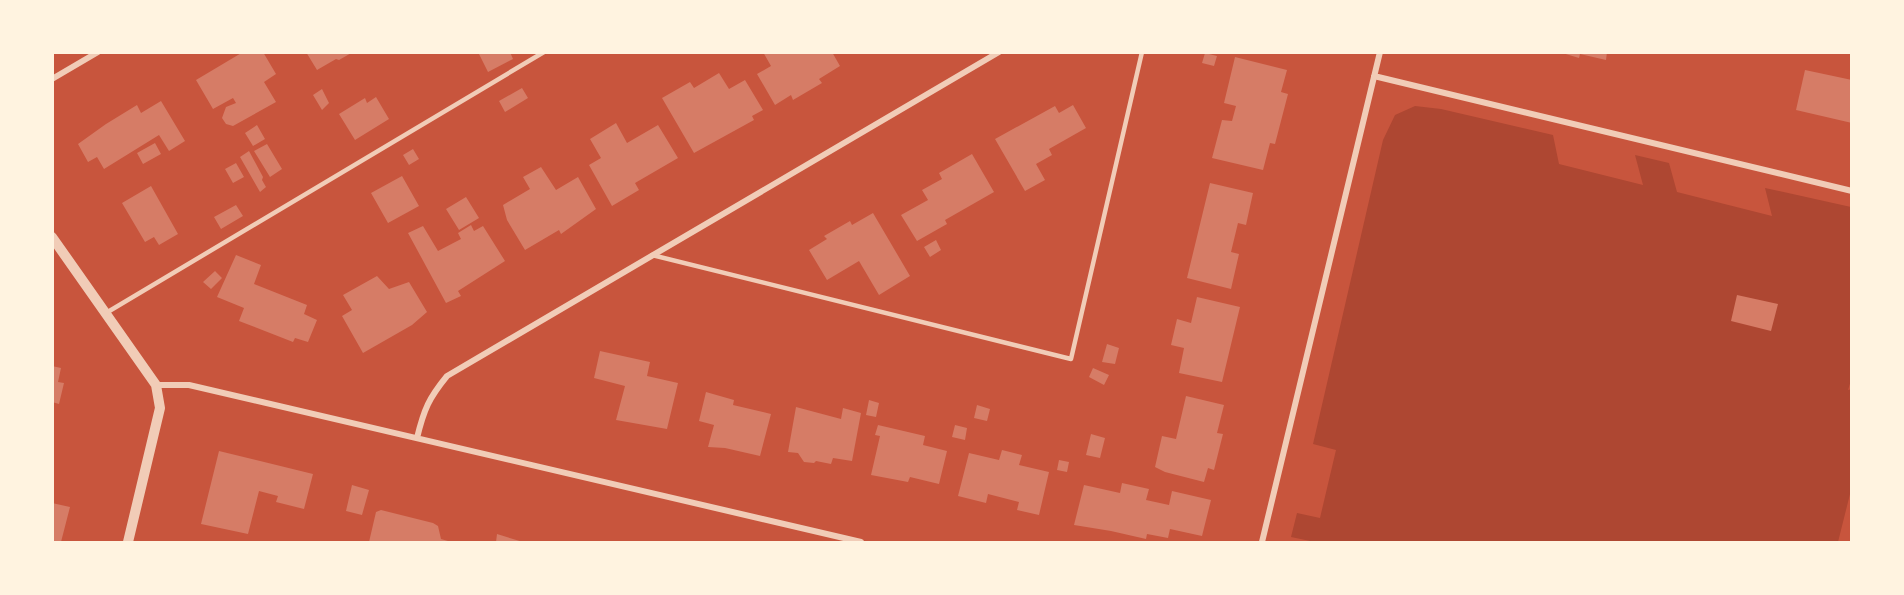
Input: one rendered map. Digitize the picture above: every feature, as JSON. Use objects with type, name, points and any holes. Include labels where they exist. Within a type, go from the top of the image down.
[{"type":"street","points":[[52,79],[98,52]]},
{"type":"street","points":[[417,438],[424,410],[433,393],[447,376],[999,52]]},
{"type":"street","points":[[1262,543],[1380,52]]},
{"type":"street","points":[[1374,76],[1851,191]]},
{"type":"street","points":[[52,237],[156,385],[160,408],[129,543]]},
{"type":"street","points":[[156,385],[189,385],[861,543]]},
{"type":"lane","points":[[106,313],[544,52]]},
{"type":"lane","points":[[652,255],[1071,358],[1142,52]]},
{"type":"shaded area","points":[[1415,106],[1441,109],[1553,135],[1559,164],[1643,185],[1635,155],[1669,163],[1677,192],[1772,216],[1765,188],[1851,207],[1852,377],[1848,390],[1852,389],[1852,486],[1838,542],[1315,542],[1291,537],[1297,513],[1320,518],[1336,450],[1313,444],[1383,140],[1395,115]]},
{"type":"building","points":[[243,52],[263,52],[276,74],[264,82],[276,102],[233,126],[226,124],[222,118],[226,107],[236,103],[233,98],[213,109],[196,80]]},
{"type":"building","points":[[306,52],[353,52],[317,70]]},
{"type":"building","points":[[478,52],[510,52],[513,59],[488,72]]},
{"type":"building","points":[[763,52],[832,52],[840,66],[819,79],[822,83],[793,100],[791,95],[775,105],[757,74],[771,66]]},
{"type":"building","points":[[1559,52],[1607,52],[1606,60],[1580,54],[1579,58]]},
{"type":"building","points":[[1205,53],[1217,56],[1214,66],[1202,63]]},
{"type":"building","points":[[1235,57],[1287,70],[1281,92],[1288,94],[1275,144],[1270,143],[1263,170],[1212,158],[1222,120],[1232,121],[1236,106],[1224,103]]},
{"type":"building","points":[[1805,70],[1852,80],[1852,123],[1796,110]]},
{"type":"building","points":[[719,73],[729,89],[745,80],[763,110],[752,116],[754,120],[694,153],[662,98],[690,82],[694,88]]},
{"type":"building","points":[[522,88],[528,98],[505,112],[499,101]]},
{"type":"building","points":[[322,89],[329,103],[322,110],[313,95]]},
{"type":"building","points":[[376,97],[389,119],[355,140],[339,114],[365,98],[367,103]]},
{"type":"building","points":[[161,101],[185,141],[169,151],[159,135],[104,169],[97,157],[88,162],[78,144],[137,105],[141,113]]},
{"type":"building","points":[[1073,105],[1086,128],[1049,149],[1052,155],[1036,164],[1045,180],[1025,191],[995,139],[1055,106],[1059,113]]},
{"type":"building","points":[[616,123],[627,143],[658,125],[678,158],[635,183],[639,190],[612,206],[589,165],[601,158],[590,139]]},
{"type":"building","points":[[257,125],[265,139],[253,146],[245,133]]},
{"type":"building","points":[[155,143],[161,154],[143,164],[137,153]]},
{"type":"building","points":[[267,144],[282,169],[270,177],[254,151]]},
{"type":"building","points":[[413,149],[419,159],[409,165],[403,155]]},
{"type":"building","points":[[249,151],[266,187],[260,192],[240,157]]},
{"type":"building","points":[[972,154],[994,192],[945,220],[947,224],[917,241],[901,215],[928,200],[922,190],[942,179],[939,173]]},
{"type":"building","points":[[236,163],[244,177],[233,183],[225,169]]},
{"type":"building","points":[[541,167],[556,190],[578,177],[596,209],[561,234],[559,230],[525,250],[507,220],[503,205],[530,189],[523,177]]},
{"type":"building","points":[[402,176],[419,206],[388,223],[371,193]]},
{"type":"building","points":[[1210,183],[1253,193],[1246,225],[1238,223],[1231,252],[1239,254],[1231,289],[1187,278]]},
{"type":"building","points":[[151,186],[178,234],[159,245],[154,237],[145,242],[122,203]]},
{"type":"building","points":[[466,197],[479,218],[459,230],[446,209]]},
{"type":"building","points":[[236,205],[243,216],[221,229],[214,217]]},
{"type":"building","points":[[873,213],[910,276],[879,295],[859,261],[827,280],[809,250],[827,239],[824,236],[850,221],[852,225]]},
{"type":"building","points":[[471,225],[474,231],[483,226],[505,261],[458,291],[461,296],[446,303],[408,233],[423,226],[438,251],[461,239],[458,233]]},
{"type":"building","points":[[936,240],[941,250],[930,257],[924,247]]},
{"type":"building","points":[[236,255],[261,265],[254,284],[307,305],[304,314],[317,320],[308,342],[295,338],[293,342],[239,321],[244,308],[217,297]]},
{"type":"building","points":[[215,271],[222,278],[211,289],[203,282]]},
{"type":"building","points":[[377,276],[389,289],[409,282],[427,312],[412,325],[363,353],[342,316],[352,310],[343,295]]},
{"type":"building","points":[[1737,295],[1778,304],[1771,331],[1731,321]]},
{"type":"building","points":[[1197,297],[1240,307],[1222,382],[1179,373],[1184,348],[1171,345],[1177,319],[1191,323]]},
{"type":"building","points":[[1107,344],[1119,348],[1115,364],[1102,362]]},
{"type":"building","points":[[600,351],[650,362],[647,376],[678,383],[667,429],[616,420],[625,386],[594,378]]},
{"type":"building","points":[[52,366],[61,368],[58,382],[64,383],[59,404],[52,402]]},
{"type":"building","points":[[1093,368],[1109,375],[1104,385],[1089,377]]},
{"type":"building","points":[[706,392],[734,400],[733,405],[771,414],[760,456],[725,448],[708,447],[714,425],[699,421]]},
{"type":"building","points":[[1186,396],[1224,405],[1217,433],[1223,434],[1214,470],[1208,468],[1204,482],[1165,472],[1155,467],[1162,436],[1176,439]]},
{"type":"building","points":[[869,400],[879,403],[876,417],[866,415]]},
{"type":"building","points":[[977,405],[990,409],[987,421],[974,418]]},
{"type":"building","points":[[796,407],[841,419],[843,408],[861,413],[852,461],[833,458],[831,464],[816,461],[814,463],[804,462],[798,453],[788,452]]},
{"type":"building","points":[[878,425],[925,436],[923,445],[947,451],[939,484],[910,477],[908,482],[871,475],[880,436],[875,435]]},
{"type":"building","points":[[955,425],[967,428],[965,440],[952,437]]},
{"type":"building","points":[[1091,434],[1105,438],[1100,458],[1086,455]]},
{"type":"building","points":[[1002,450],[1022,455],[1019,465],[1049,472],[1039,515],[1017,510],[1019,502],[988,494],[986,503],[958,496],[969,453],[999,460]]},
{"type":"building","points":[[219,451],[313,474],[304,509],[276,502],[278,496],[259,491],[248,534],[201,524]]},
{"type":"building","points":[[1059,460],[1069,462],[1067,472],[1057,470]]},
{"type":"building","points":[[1122,483],[1149,489],[1146,500],[1169,505],[1172,491],[1211,500],[1202,536],[1170,529],[1168,538],[1147,534],[1146,539],[1074,525],[1084,485],[1120,493]]},
{"type":"building","points":[[352,485],[369,490],[362,515],[346,511]]},
{"type":"building","points":[[52,503],[70,507],[61,542],[52,542]]},
{"type":"building","points":[[381,510],[433,523],[438,526],[441,539],[448,541],[369,542],[376,512]]},
{"type":"building","points":[[497,534],[523,542],[496,542]]}]
